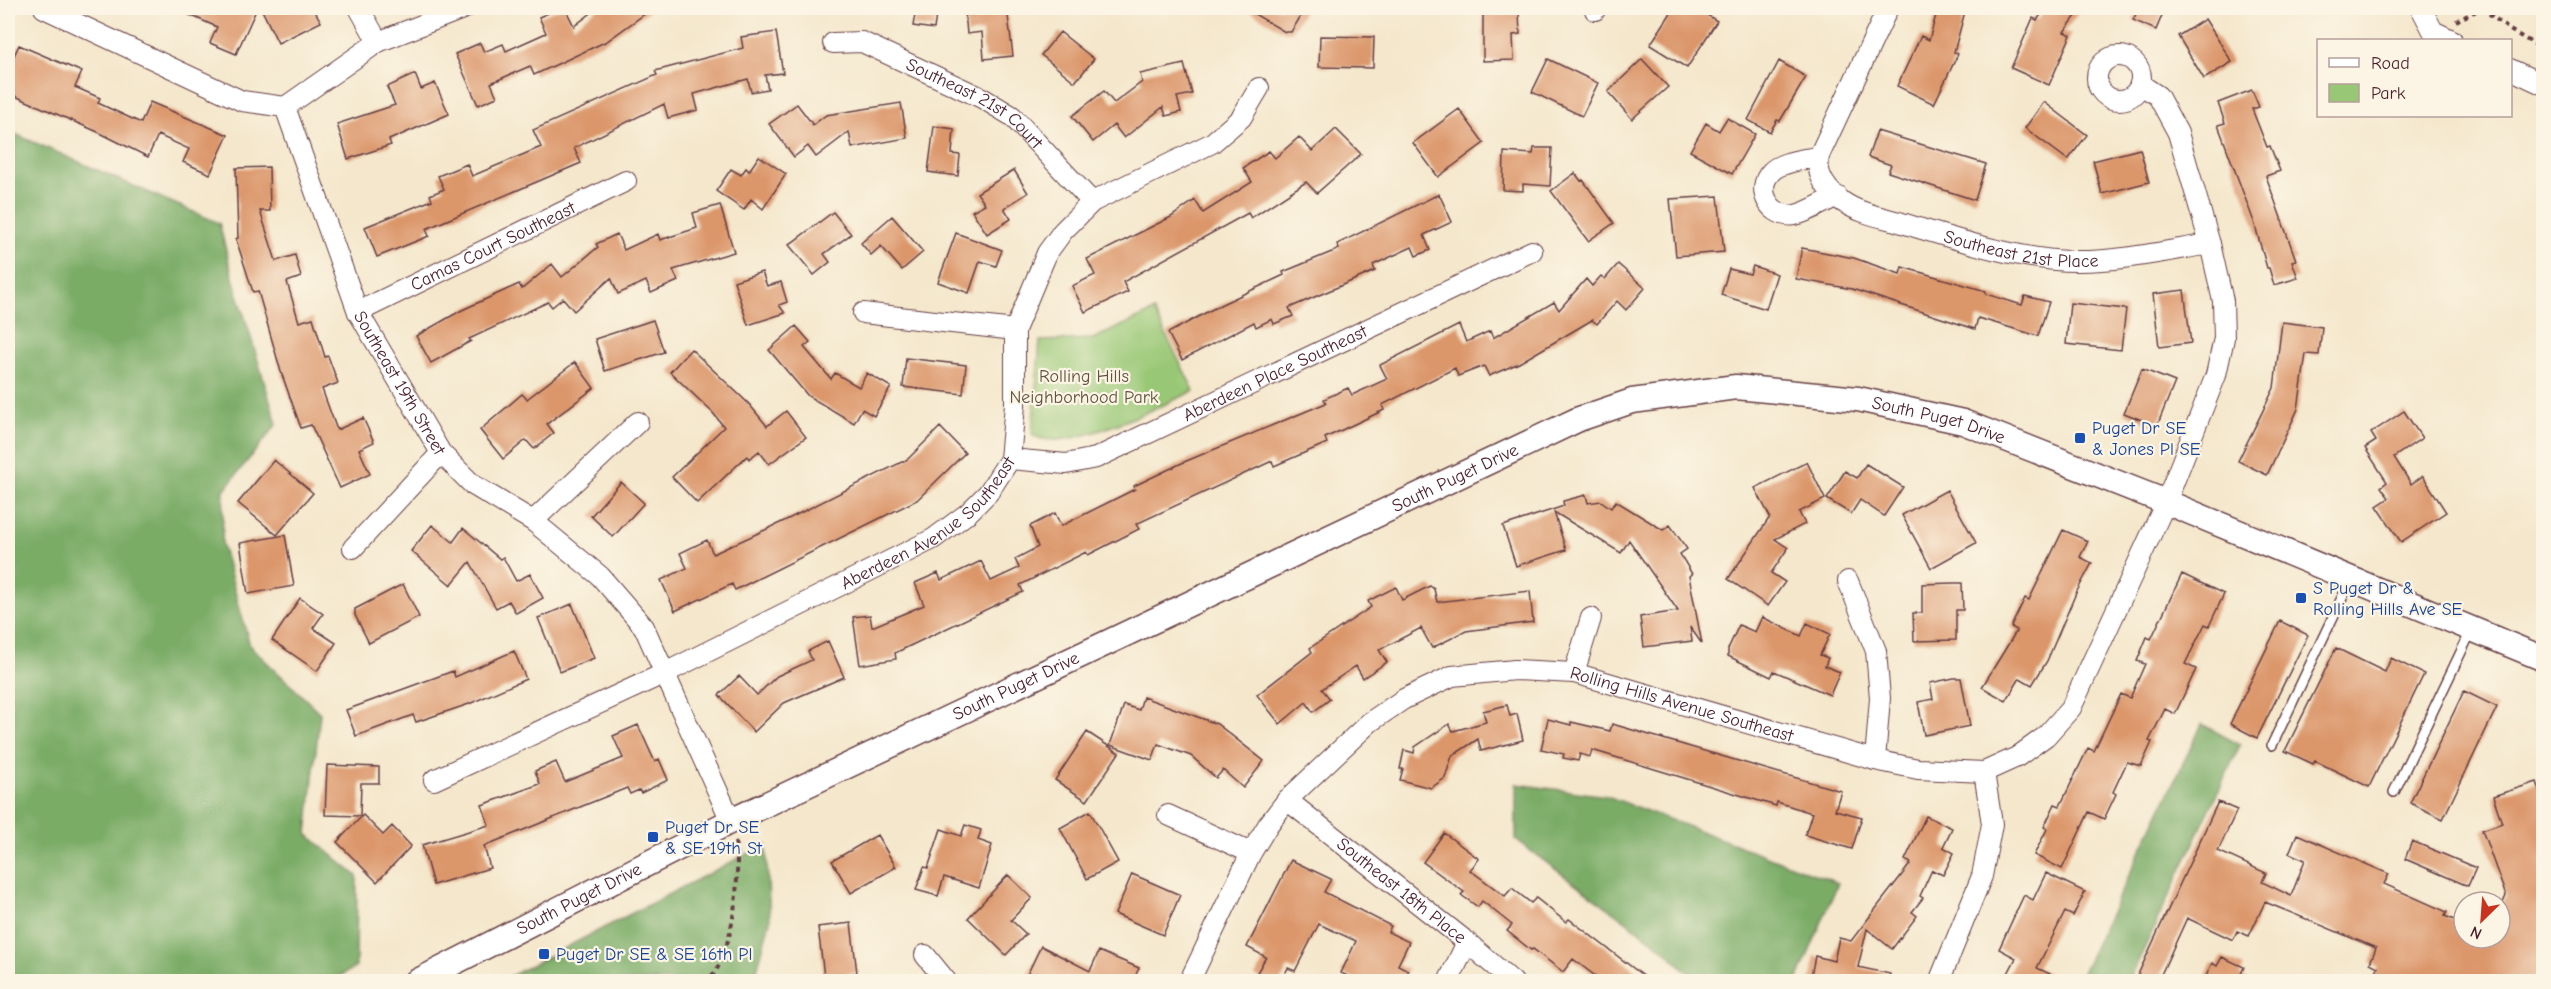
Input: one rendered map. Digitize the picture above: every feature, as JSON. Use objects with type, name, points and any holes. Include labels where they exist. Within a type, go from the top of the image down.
[{"type":"street","points":[[44,8],[242,101],[285,107],[378,42],[465,8]]},
{"type":"street","points":[[359,8],[378,42]]},
{"type":"street","points":[[1819,156],[1772,171],[1764,185],[1766,201],[1778,213],[1794,215],[1831,191],[1818,172],[1819,156],[1887,8]]},
{"type":"street","points":[[2421,8],[2433,31],[2450,39]]},
{"type":"street","name":"Southeast 21st Court","points":[[833,44],[862,42],[992,104],[1012,116],[1092,202]]},
{"type":"street","points":[[2512,70],[2544,86]]},
{"type":"street","name":"Rolling Hills Avenue Southeast","points":[[1189,981],[1251,854],[1268,825],[1287,800],[1371,722],[1404,699],[1452,676],[1515,670],[1574,673],[1875,760],[1918,769],[1984,772],[2017,757],[2046,736],[2071,708],[2166,501],[2216,375],[2224,338],[2223,301],[2210,244],[2178,133],[2158,96],[2140,84]]},
{"type":"street","name":"Aberdeen Avenue Southeast","points":[[434,780],[663,674],[933,539],[968,513],[988,492],[1010,459],[1015,405],[1015,330],[1047,253],[1063,231],[1092,202],[1212,142],[1241,118],[1259,88]]},
{"type":"street","name":"Southeast 19th Street","points":[[285,107],[358,312],[441,453],[473,485],[533,521],[600,576],[644,627],[663,674],[731,821]]},
{"type":"street","name":"Camas Court Southeast","points":[[358,312],[626,181]]},
{"type":"street","name":"Southeast 21st Place","points":[[1831,191],[1842,202],[1860,210],[2032,258],[2099,260],[2133,257],[2210,244]]},
{"type":"street","name":"Aberdeen Place Southeast","points":[[1010,459],[1066,464],[1096,458],[1532,251]]},
{"type":"street","points":[[862,313],[1015,330]]},
{"type":"street","name":"South Puget Drive","points":[[426,979],[731,821],[1579,419],[1632,401],[1736,387],[1858,399],[1963,422],[2166,501],[2543,657]]},
{"type":"street","points":[[533,521],[638,422]]},
{"type":"street","points":[[353,548],[441,453]]},
{"type":"street","points":[[1848,581],[1876,651],[1880,698],[1875,760]]},
{"type":"street","points":[[1574,673],[1591,618]]},
{"type":"street","points":[[1939,981],[1982,876],[1992,824],[1984,772]]},
{"type":"street","name":"Southeast 18th Place","points":[[1287,800],[1513,981]]},
{"type":"street","points":[[1168,815],[1251,854]]},
{"type":"street","points":[[1448,981],[1467,942]]},
{"type":"street","points":[[925,955],[947,981]]},
{"type":"lane","points":[[2272,745],[2351,578]]},
{"type":"lane","points":[[2394,792],[2472,628]]},
{"type":"path","points":[[2482,8],[2510,30],[2544,50]]},
{"type":"path","points":[[704,981],[716,971],[729,938],[736,879],[736,849],[731,821]]},
{"type":"green space","points":[[8,131],[219,223],[277,424],[224,490],[222,544],[250,646],[320,713],[307,834],[357,876],[356,967],[331,981],[8,981]]},
{"type":"green space","name":"Rolling Hills Neighborhood Park","points":[[1154,311],[1194,391],[1136,417],[1087,434],[1045,440],[1032,434],[1040,341],[1093,339]]},
{"type":"green space","points":[[2202,724],[2240,745],[2129,981],[2078,981]]},
{"type":"green space","points":[[1516,784],[1607,796],[1838,883],[1797,981],[1697,981],[1661,947],[1516,840]]},
{"type":"green space","points":[[766,844],[770,921],[756,974],[758,981],[501,981]]},
{"type":"building","points":[[174,8],[257,8],[236,54],[210,43],[217,27]]},
{"type":"building","points":[[261,8],[313,8],[321,22],[278,43]]},
{"type":"building","points":[[565,8],[574,26],[598,8],[653,8],[607,41],[534,75],[530,66],[491,83],[497,97],[478,105],[455,54],[480,43],[484,52],[503,44],[506,51],[546,33],[539,17]]},
{"type":"building","points":[[916,8],[937,8],[934,29],[913,26]]},
{"type":"building","points":[[1007,8],[1013,56],[984,59],[982,32],[967,34],[965,12]]},
{"type":"building","points":[[1244,8],[1306,8],[1291,32],[1285,32]]},
{"type":"building","points":[[1674,8],[1696,8],[1717,21],[1687,68],[1650,45]]},
{"type":"building","points":[[1938,8],[1966,8],[1954,52],[1958,54],[1934,104],[1897,86],[1921,36],[1929,40]]},
{"type":"building","points":[[2046,8],[2082,8],[2064,32],[2071,35],[2049,85],[2011,68],[2033,18],[2037,20]]},
{"type":"building","points":[[2139,8],[2165,8],[2156,30],[2133,20]]},
{"type":"building","points":[[1519,13],[1520,34],[1513,35],[1514,60],[1483,61],[1483,14]]},
{"type":"building","points":[[2205,19],[2232,62],[2204,79],[2178,36]]},
{"type":"building","points":[[776,32],[783,73],[765,75],[768,89],[751,92],[748,79],[694,94],[698,110],[668,118],[664,104],[574,148],[581,163],[426,229],[429,236],[377,257],[365,227],[432,200],[430,195],[444,189],[438,176],[467,164],[472,176],[541,147],[533,130],[657,75],[655,71],[743,48],[741,37]]},
{"type":"building","points":[[1060,32],[1094,59],[1075,82],[1041,55]]},
{"type":"building","points":[[1320,36],[1374,37],[1373,68],[1319,67]]},
{"type":"building","points":[[19,45],[82,72],[75,87],[100,98],[98,103],[141,123],[150,102],[228,135],[210,174],[183,162],[189,149],[158,135],[148,157],[98,132],[8,93],[8,58],[12,60]]},
{"type":"building","points":[[1548,59],[1598,83],[1582,116],[1532,92]]},
{"type":"building","points":[[1642,59],[1668,87],[1632,119],[1608,92]]},
{"type":"building","points":[[1779,61],[1806,77],[1780,121],[1777,120],[1770,132],[1748,120]]},
{"type":"building","points":[[1184,64],[1192,94],[1177,97],[1181,112],[1166,116],[1163,107],[1124,138],[1114,125],[1093,142],[1072,116],[1104,91],[1114,103],[1142,82],[1140,74]]},
{"type":"building","points":[[415,74],[421,89],[435,83],[449,114],[389,140],[391,145],[348,159],[337,124],[395,105],[387,87]]},
{"type":"building","points":[[2252,90],[2259,107],[2252,109],[2267,147],[2270,146],[2280,171],[2266,176],[2296,260],[2292,261],[2298,278],[2274,285],[2254,222],[2218,125],[2225,123],[2218,103]]},
{"type":"building","points":[[2044,102],[2087,135],[2068,160],[2025,128]]},
{"type":"building","points":[[901,103],[907,138],[852,148],[849,132],[816,157],[808,146],[794,157],[769,124],[797,104],[813,125],[826,115]]},
{"type":"building","points":[[1459,109],[1484,143],[1438,177],[1413,143]]},
{"type":"building","points":[[1727,118],[1755,134],[1732,174],[1690,151],[1706,123],[1719,131]]},
{"type":"building","points":[[934,126],[954,129],[952,154],[960,155],[958,176],[928,172]]},
{"type":"building","points":[[1336,129],[1361,154],[1317,193],[1306,182],[1251,218],[1248,213],[1123,282],[1128,292],[1085,312],[1072,286],[1095,275],[1087,259],[1171,217],[1195,200],[1203,213],[1252,182],[1243,168],[1269,151],[1275,158],[1299,137],[1312,151]]},
{"type":"building","points":[[1877,131],[1986,164],[1975,200],[1888,172],[1891,165],[1868,157]]},
{"type":"building","points":[[1534,148],[1552,148],[1550,186],[1523,184],[1523,191],[1503,190],[1504,152],[1533,154]]},
{"type":"building","points":[[2140,149],[2149,182],[2102,194],[2093,161]]},
{"type":"building","points":[[759,156],[786,174],[763,209],[751,199],[744,210],[716,191],[731,169],[741,175],[746,168],[749,171]]},
{"type":"building","points":[[269,167],[270,211],[260,211],[276,261],[295,255],[301,277],[287,282],[299,322],[313,318],[325,357],[328,356],[338,383],[322,389],[337,430],[363,418],[374,442],[359,449],[370,474],[340,488],[311,425],[301,428],[281,372],[258,291],[253,292],[236,239],[238,238],[236,168]]},
{"type":"building","points":[[1014,170],[1028,193],[1004,208],[1011,219],[987,234],[972,211],[985,204],[977,193]]},
{"type":"building","points":[[1575,173],[1581,181],[1583,180],[1614,223],[1588,241],[1551,191]]},
{"type":"building","points":[[1439,194],[1452,222],[1424,235],[1430,250],[1416,256],[1412,247],[1373,265],[1375,271],[1289,308],[1293,316],[1274,324],[1272,319],[1256,327],[1254,322],[1182,360],[1168,333],[1284,275],[1283,272],[1339,249],[1337,244]]},
{"type":"building","points":[[1718,196],[1724,252],[1676,256],[1670,199]]},
{"type":"building","points":[[720,205],[734,252],[673,270],[678,281],[651,293],[646,281],[618,294],[611,278],[574,311],[563,298],[552,307],[548,302],[469,339],[471,341],[431,363],[416,336],[462,310],[519,284],[522,289],[552,264],[562,277],[598,247],[596,244],[617,234],[624,250],[658,234],[660,240],[697,228],[693,213]]},
{"type":"building","points":[[833,212],[851,234],[824,254],[830,262],[814,275],[789,245]]},
{"type":"building","points":[[892,216],[923,252],[902,270],[881,246],[871,255],[861,243]]},
{"type":"building","points":[[956,233],[1002,250],[996,266],[980,261],[969,293],[938,282]]},
{"type":"building","points":[[1802,248],[1854,258],[1900,274],[1902,267],[1986,291],[1986,294],[2022,305],[2025,296],[2049,302],[2038,336],[1978,318],[1975,329],[1852,289],[1796,279]]},
{"type":"building","points":[[1618,264],[1645,288],[1626,310],[1617,301],[1597,324],[1592,320],[1519,363],[1489,376],[1484,366],[1458,376],[1455,368],[1382,405],[1384,410],[1325,438],[1327,443],[1274,466],[1272,461],[1136,524],[1139,529],[1088,555],[1086,552],[1020,585],[1023,592],[895,653],[896,659],[860,665],[853,617],[870,615],[872,627],[924,605],[915,583],[938,573],[941,580],[981,561],[991,581],[1019,568],[1015,559],[1038,547],[1030,526],[1055,513],[1061,526],[1135,489],[1134,486],[1184,462],[1326,403],[1324,399],[1348,388],[1352,395],[1387,379],[1380,365],[1459,325],[1466,342],[1490,331],[1493,338],[1554,302],[1559,310],[1586,279],[1592,286],[1601,276],[1605,279]]},
{"type":"building","points":[[1753,266],[1777,274],[1766,309],[1721,295],[1729,269],[1750,274]]},
{"type":"building","points":[[762,272],[767,286],[781,282],[787,302],[779,305],[785,313],[748,325],[734,281]]},
{"type":"building","points":[[2184,290],[2191,343],[2159,347],[2153,294]]},
{"type":"building","points":[[2070,303],[2126,309],[2121,350],[2066,344]]},
{"type":"building","points":[[653,320],[664,352],[605,371],[595,339]]},
{"type":"building","points":[[2282,322],[2322,327],[2319,355],[2306,354],[2298,409],[2267,475],[2238,461],[2274,388]]},
{"type":"building","points":[[796,326],[810,342],[804,347],[831,379],[835,373],[859,387],[867,373],[891,387],[874,416],[862,409],[854,423],[808,396],[769,350]]},
{"type":"building","points":[[691,349],[749,404],[767,426],[786,411],[806,437],[769,464],[759,451],[749,459],[747,456],[697,503],[672,477],[724,427],[713,413],[670,372]]},
{"type":"building","points":[[906,358],[966,365],[963,394],[903,387]]},
{"type":"building","points":[[575,362],[594,388],[547,424],[554,433],[534,449],[526,440],[503,459],[480,430],[522,394],[527,399]]},
{"type":"building","points":[[2142,369],[2175,382],[2157,426],[2124,413]]},
{"type":"building","points":[[2404,411],[2422,438],[2394,457],[2411,484],[2423,476],[2446,512],[2401,542],[2377,506],[2389,498],[2381,487],[2387,482],[2365,448],[2376,441],[2371,433]]},
{"type":"building","points":[[940,427],[965,453],[917,500],[735,590],[732,584],[675,611],[661,580],[687,568],[680,553],[707,540],[713,554],[780,523],[908,459]]},
{"type":"building","points":[[274,460],[313,493],[277,535],[238,503]]},
{"type":"building","points":[[1807,462],[1825,499],[1799,512],[1805,524],[1775,539],[1788,548],[1771,573],[1785,582],[1768,606],[1728,579],[1770,517],[1755,488]]},
{"type":"building","points":[[1866,464],[1903,487],[1884,516],[1860,500],[1851,514],[1827,499],[1845,471],[1857,478]]},
{"type":"building","points":[[621,482],[644,503],[613,537],[591,516]]},
{"type":"building","points":[[1947,490],[1976,543],[1931,568],[1902,515]]},
{"type":"building","points":[[1586,495],[1588,503],[1601,501],[1611,508],[1616,501],[1663,530],[1670,525],[1687,549],[1680,554],[1692,574],[1689,576],[1702,644],[1690,627],[1692,641],[1644,647],[1640,617],[1678,611],[1629,540],[1621,553],[1554,512],[1566,550],[1516,566],[1503,526],[1564,506],[1563,501]]},
{"type":"building","points":[[432,525],[453,542],[463,528],[500,559],[503,557],[516,581],[530,574],[543,598],[516,613],[509,601],[496,608],[470,562],[451,585],[411,551]]},
{"type":"building","points":[[2063,530],[2088,541],[2080,557],[2092,563],[2076,593],[2047,661],[2032,685],[2020,678],[2006,701],[1982,687],[2017,630],[2011,627],[2025,598],[2029,600]]},
{"type":"building","points":[[285,535],[294,586],[248,594],[240,543]]},
{"type":"building","points":[[2182,574],[2224,594],[2209,626],[2205,624],[2185,664],[2196,669],[2175,714],[2165,709],[2149,741],[2152,742],[2141,766],[2127,762],[2104,819],[2089,812],[2062,869],[2034,855],[2047,829],[2044,827],[2055,804],[2060,806],[2088,748],[2094,751],[2121,694],[2130,698],[2145,664],[2137,661],[2147,637],[2151,639]]},
{"type":"building","points":[[1962,583],[1963,610],[1956,610],[1956,640],[1914,641],[1913,613],[1922,613],[1922,584]]},
{"type":"building","points":[[403,584],[419,617],[369,643],[355,615],[355,609]]},
{"type":"building","points":[[1430,586],[1434,589],[1437,602],[1530,591],[1533,622],[1466,631],[1432,648],[1421,628],[1379,650],[1387,662],[1363,678],[1356,666],[1322,689],[1330,699],[1313,712],[1306,702],[1280,724],[1257,695],[1312,652],[1310,648],[1371,607],[1368,601],[1396,587],[1402,600]]},
{"type":"building","points":[[300,598],[323,614],[313,628],[336,643],[317,671],[272,640]]},
{"type":"building","points":[[572,604],[594,658],[560,672],[538,618]]},
{"type":"building","points":[[1762,617],[1801,636],[1807,623],[1830,634],[1820,655],[1828,658],[1825,666],[1840,672],[1830,695],[1774,671],[1771,677],[1728,656],[1728,649],[1739,625],[1755,632]]},
{"type":"building","points":[[2280,621],[2308,635],[2257,738],[2230,724]]},
{"type":"building","points":[[828,641],[844,677],[784,703],[754,732],[719,695],[739,676],[757,695],[777,676],[812,660],[808,651]]},
{"type":"building","points":[[2336,648],[2385,672],[2391,658],[2424,674],[2369,787],[2315,761],[2313,764],[2285,751]]},
{"type":"building","points":[[514,651],[526,679],[469,704],[416,722],[413,715],[356,736],[346,710],[453,671],[455,677]]},
{"type":"building","points":[[1961,678],[1970,726],[1924,735],[1918,702],[1933,699],[1930,683]]},
{"type":"building","points":[[2464,691],[2497,707],[2443,819],[2410,803]]},
{"type":"building","points":[[1143,697],[1217,724],[1264,761],[1243,788],[1223,770],[1216,778],[1191,756],[1158,744],[1152,760],[1110,745],[1124,705],[1139,710]]},
{"type":"building","points":[[1507,705],[1510,716],[1517,714],[1523,740],[1481,751],[1478,739],[1452,756],[1445,778],[1431,788],[1400,780],[1404,750],[1414,753],[1415,747],[1449,724],[1453,731],[1486,722],[1483,711]]},
{"type":"building","points":[[1548,719],[1610,731],[1612,724],[1841,791],[1835,810],[1862,817],[1852,849],[1805,835],[1812,813],[1777,802],[1776,806],[1592,750],[1590,757],[1580,754],[1578,761],[1563,758],[1564,754],[1541,749]]},
{"type":"building","points":[[638,725],[655,762],[659,759],[668,780],[641,793],[639,790],[630,794],[627,788],[484,846],[490,868],[433,885],[422,845],[489,825],[482,805],[540,784],[535,771],[556,762],[565,782],[623,758],[613,736]]},
{"type":"building","points":[[1087,732],[1119,753],[1087,801],[1055,780]]},
{"type":"building","points":[[327,765],[379,767],[379,783],[361,783],[360,816],[325,815]]},
{"type":"building","points":[[2537,782],[2544,802],[2544,981],[2424,981],[2411,976],[2409,980],[2401,976],[2398,981],[2385,981],[2374,977],[2378,967],[2370,963],[2376,948],[2265,902],[2249,936],[2237,931],[2233,940],[2187,918],[2158,981],[2135,981],[2218,802],[2237,810],[2218,851],[2266,873],[2262,882],[2291,896],[2305,860],[2289,853],[2297,834],[2389,874],[2384,884],[2447,912],[2445,916],[2452,919],[2452,950],[2512,950],[2512,890],[2504,890],[2482,830],[2502,823],[2493,796]]},
{"type":"building","points":[[1090,811],[1118,862],[1087,879],[1060,828]]},
{"type":"building","points":[[363,815],[383,835],[392,826],[411,846],[377,882],[337,842]]},
{"type":"building","points":[[1926,816],[1952,828],[1943,847],[1954,853],[1943,875],[1932,870],[1920,896],[1923,898],[1912,912],[1917,916],[1892,949],[1867,929],[1858,967],[1890,974],[1889,981],[1810,981],[1815,956],[1834,961],[1839,938],[1851,941],[1911,863],[1905,860]]},
{"type":"building","points":[[965,825],[981,830],[978,840],[992,845],[979,888],[944,877],[938,896],[916,890],[924,867],[928,868],[941,829],[961,836]]},
{"type":"building","points":[[1444,833],[1479,859],[1470,870],[1505,896],[1512,888],[1531,903],[1536,898],[1566,922],[1569,919],[1650,981],[1602,981],[1573,959],[1563,972],[1533,949],[1531,950],[1507,931],[1512,925],[1482,901],[1478,907],[1461,895],[1464,892],[1423,862]]},
{"type":"building","points":[[877,835],[896,867],[851,893],[832,861]]},
{"type":"building","points":[[2412,841],[2476,868],[2468,886],[2405,859]]},
{"type":"building","points":[[1291,860],[1331,879],[1324,892],[1391,926],[1388,932],[1409,942],[1398,965],[1408,970],[1402,981],[1358,981],[1341,973],[1356,941],[1319,924],[1295,971],[1288,968],[1281,981],[1266,981],[1255,976],[1266,957],[1247,947]]},
{"type":"building","points":[[2046,873],[2085,892],[2073,916],[2065,912],[2037,968],[2065,981],[2004,981],[2016,958],[1999,949],[2024,895],[2033,900]]},
{"type":"building","points":[[1132,874],[1180,895],[1163,935],[1115,914]]},
{"type":"building","points":[[1008,875],[1032,898],[1011,920],[1026,934],[1006,955],[968,918]]},
{"type":"building","points":[[851,923],[857,973],[824,977],[818,927]]},
{"type":"building","points":[[1041,946],[1090,971],[1099,951],[1139,968],[1133,981],[1035,981],[1026,977]]},
{"type":"building","points":[[2222,957],[2244,967],[2240,976],[2251,981],[2204,981],[2212,963],[2217,966]]},
{"type":"place","name":"Puget Dr SE & Jones Pl SE","points":[[2080,438]]},
{"type":"place","name":"S Puget Dr & Rolling Hills Ave SE","points":[[2301,598]]},
{"type":"place","name":"Puget Dr SE & SE 19th St","points":[[653,837]]},
{"type":"place","name":"Puget Dr SE & SE 16th Pl","points":[[544,954]]}]
